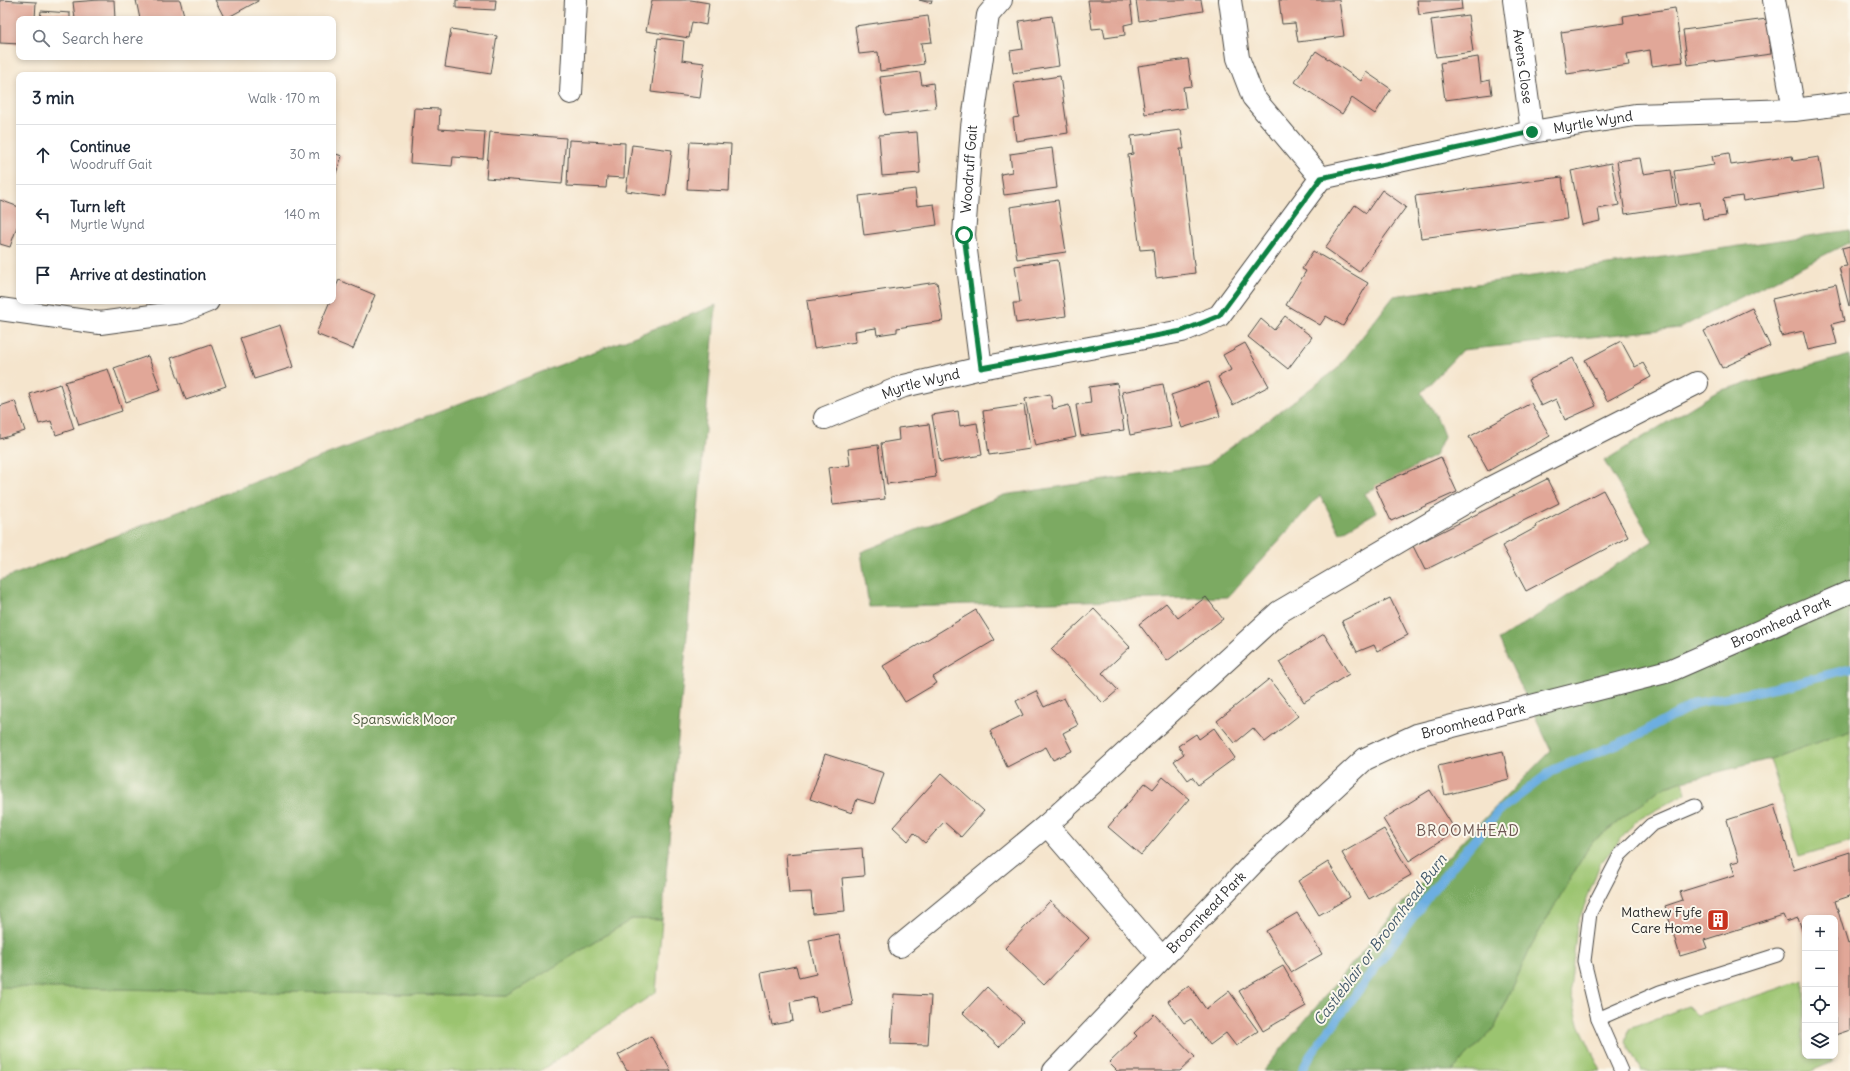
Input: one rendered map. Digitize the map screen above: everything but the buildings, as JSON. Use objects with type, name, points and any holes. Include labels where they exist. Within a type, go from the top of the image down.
[{"type":"street","points":[[571,93],[576,0]]},
{"type":"street","name":"Woodruff Gait","points":[[981,368],[964,235],[972,127],[988,15],[1001,0]]},
{"type":"street","points":[[1230,0],[1238,58],[1253,97],[1321,178]]},
{"type":"street","name":"Avens Close","points":[[1514,0],[1532,132]]},
{"type":"street","points":[[1774,0],[1794,110]]},
{"type":"street","name":"Myrtle Wynd","points":[[825,418],[904,386],[981,368],[1182,331],[1219,316],[1321,178],[1532,132],[1635,115],[1794,110],[1850,103]]},
{"type":"street","points":[[0,309],[100,323],[181,312],[201,304]]},
{"type":"street","points":[[900,946],[1047,825],[1279,612],[1490,488],[1698,383]]},
{"type":"street","name":"Broomhead Park","points":[[1054,1071],[1260,856],[1365,759],[1417,735],[1669,671],[1850,592]]},
{"type":"street","name":"Broomhead Park","points":[[1047,825],[1162,958]]},
{"type":"lane","points":[[1621,1071],[1598,1019],[1584,961],[1590,913],[1620,855],[1651,825],[1695,806]]},
{"type":"lane","points":[[1598,1019],[1660,992],[1777,955]]},
{"type":"green space","points":[[1850,230],[1850,242],[1680,328],[1462,350],[1421,393],[1436,415],[1444,436],[1435,456],[1364,494],[1377,512],[1340,533],[1320,495],[1228,597],[869,607],[861,552],[1004,495],[1207,465],[1337,369],[1394,296]]},
{"type":"green space","name":"Spanswick Moor","points":[[716,305],[662,920],[632,919],[507,996],[0,987],[0,580]]},
{"type":"green space","points":[[1850,355],[1850,731],[1770,759],[1683,781],[1660,789],[1591,843],[1531,946],[1495,1027],[1452,1071],[1263,1071],[1399,907],[1551,750],[1499,640],[1653,541],[1604,461],[1718,391]]},
{"type":"green space","points":[[1850,731],[1850,841],[1800,856],[1770,759]]},
{"type":"green space","points":[[1683,781],[1686,793],[1636,821],[1600,864],[1577,925],[1570,989],[1579,1024],[1601,1071],[1452,1071],[1495,1027],[1531,946],[1591,843],[1660,789]]},
{"type":"green space","points":[[632,919],[662,920],[656,992],[540,1071],[0,1071],[0,987],[507,996]]},
{"type":"green space","points":[[1802,981],[1802,1059],[1832,1059],[1833,1062],[1811,1071],[1641,1071],[1626,1042],[1629,1029],[1688,1006],[1697,1015]]},
{"type":"waterway","name":"Castleblair or Broomhead Burn","points":[[1302,1071],[1310,1056],[1435,887],[1499,811],[1553,770],[1632,738],[1697,703],[1764,690],[1850,669]]},
{"type":"place","name":"Mathew Fyfe Care Home","points":[[1718,920]]},
{"type":"district","name":"BROOMHEAD","points":[[1468,831]]},
{"type":"route","points":[[964,235],[981,368],[1182,331],[1219,316],[1321,178],[1532,132]]}]
